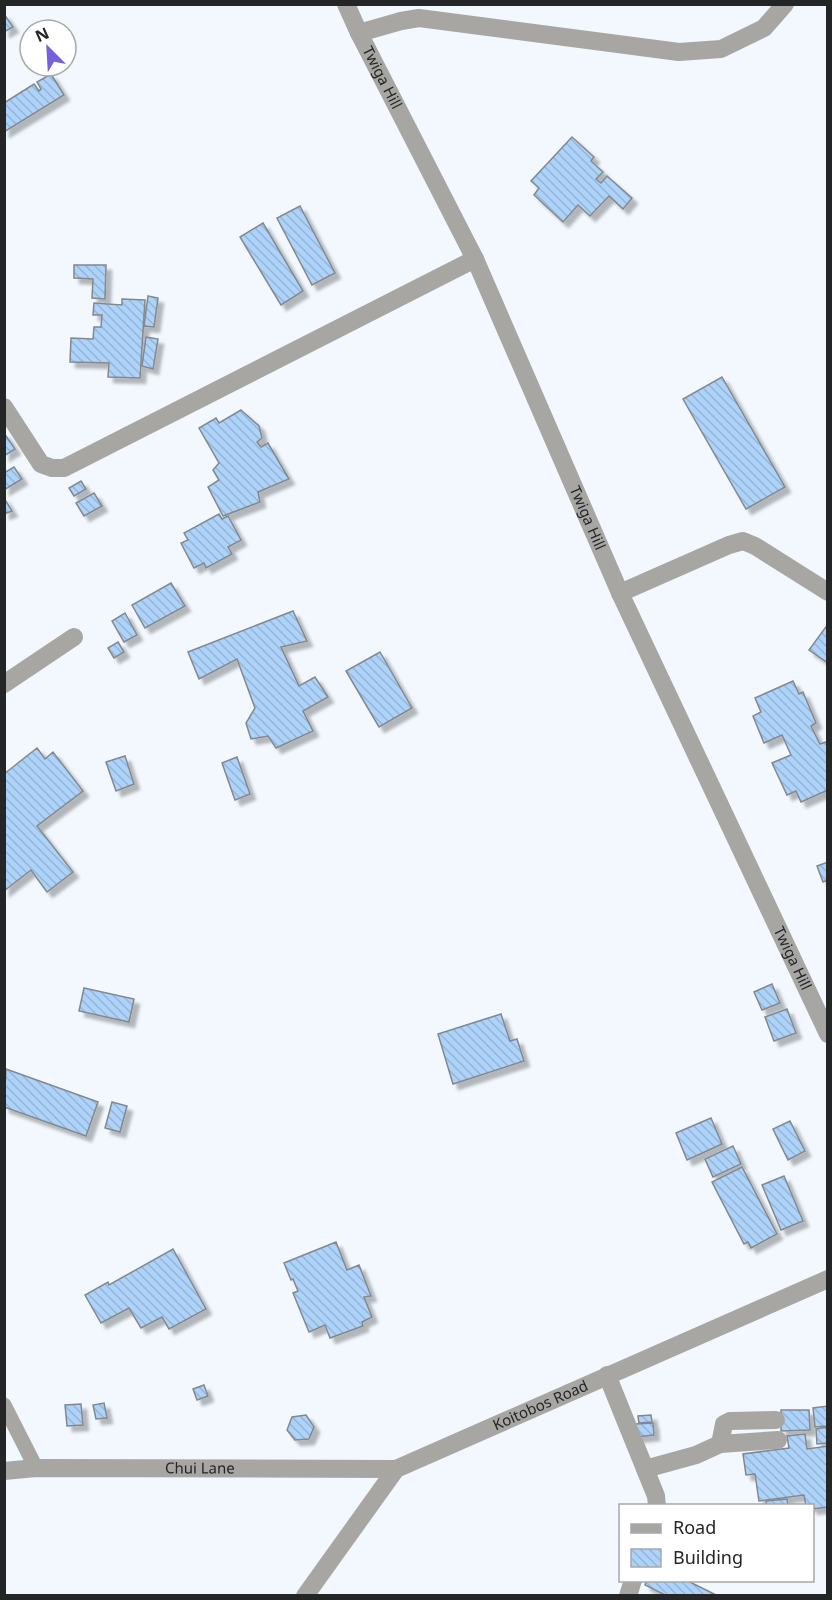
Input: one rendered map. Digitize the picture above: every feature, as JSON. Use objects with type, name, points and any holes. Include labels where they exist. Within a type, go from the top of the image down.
[{"type":"street","name":"Twiga Hill","points":[[346,4],[475,259],[620,593],[828,1034]]},
{"type":"street","points":[[359,33],[419,18],[679,52],[721,49],[764,28],[785,4]]},
{"type":"street","points":[[4,407],[41,464],[52,468],[64,468],[475,259]]},
{"type":"street","points":[[620,593],[729,545],[743,542],[755,546],[828,592]]},
{"type":"street","points":[[4,684],[74,637]]},
{"type":"street","name":"Koitobos Road","points":[[396,1469],[828,1280]]},
{"type":"street","points":[[607,1375],[656,1496],[657,1504]]},
{"type":"street","points":[[720,1444],[724,1424],[730,1421],[776,1420]]},
{"type":"street","points":[[645,1469],[696,1455],[720,1444],[778,1440]]},
{"type":"street","name":"Chui Lane","points":[[4,1471],[36,1468],[396,1469]]},
{"type":"street","points":[[305,1596],[396,1469]]},
{"type":"lane","points":[[4,1406],[36,1468]]},
{"type":"building","points":[[4,14],[13,27],[4,32]]},
{"type":"building","points":[[44,78],[53,78],[64,95],[4,132],[4,103],[34,84],[39,91],[41,89],[37,82]]},
{"type":"building","points":[[572,137],[594,157],[591,161],[603,172],[596,179],[601,183],[607,176],[632,198],[623,209],[609,196],[590,216],[578,205],[563,222],[534,195],[539,188],[531,181]]},
{"type":"building","points":[[300,206],[335,273],[312,285],[277,218]]},
{"type":"building","points":[[263,223],[303,291],[281,305],[240,237]]},
{"type":"building","points":[[74,265],[106,265],[105,299],[92,298],[93,279],[74,278]]},
{"type":"building","points":[[148,296],[158,298],[154,327],[144,326]]},
{"type":"building","points":[[122,299],[145,300],[140,378],[108,377],[109,363],[70,362],[71,338],[93,339],[94,327],[101,327],[102,315],[93,315],[94,303],[122,305]]},
{"type":"building","points":[[146,337],[158,339],[153,369],[142,366]]},
{"type":"building","points":[[722,377],[785,487],[746,509],[683,399]]},
{"type":"building","points":[[241,410],[259,426],[262,438],[257,442],[261,447],[268,443],[289,479],[258,492],[260,502],[223,516],[208,487],[219,480],[213,470],[219,463],[199,428],[216,418],[219,423]]},
{"type":"building","points":[[4,433],[15,449],[4,456]]},
{"type":"building","points":[[14,467],[22,479],[4,490],[4,473]]},
{"type":"building","points":[[81,481],[86,489],[74,496],[69,488]]},
{"type":"building","points":[[94,493],[102,506],[84,516],[76,503]]},
{"type":"building","points":[[4,498],[12,511],[4,514]]},
{"type":"building","points":[[219,514],[222,519],[228,516],[241,540],[228,547],[232,554],[206,568],[204,563],[194,568],[181,543],[188,540],[184,533]]},
{"type":"building","points":[[171,583],[185,606],[145,628],[132,605]]},
{"type":"building","points":[[293,611],[307,641],[281,647],[299,686],[315,677],[328,697],[303,711],[313,731],[276,748],[268,736],[251,739],[246,723],[255,708],[237,659],[199,679],[188,652]]},
{"type":"building","points":[[125,613],[137,635],[124,642],[112,621]]},
{"type":"building","points":[[828,624],[828,663],[809,650]]},
{"type":"building","points":[[118,642],[124,652],[114,658],[108,648]]},
{"type":"building","points":[[380,652],[412,708],[379,727],[346,671]]},
{"type":"building","points":[[793,681],[799,694],[803,692],[816,723],[811,726],[820,744],[826,742],[828,746],[828,790],[801,802],[796,791],[787,795],[772,763],[791,755],[782,735],[764,743],[753,716],[761,712],[755,698]]},
{"type":"building","points":[[37,748],[45,759],[53,752],[83,791],[37,826],[73,872],[47,892],[31,870],[4,891],[4,774]]},
{"type":"building","points":[[125,756],[134,784],[116,791],[106,762]]},
{"type":"building","points":[[237,757],[250,794],[235,800],[222,763]]},
{"type":"building","points":[[828,862],[828,880],[823,882],[817,866]]},
{"type":"building","points":[[772,984],[780,1003],[762,1010],[754,992]]},
{"type":"building","points":[[84,988],[134,999],[129,1022],[79,1011]]},
{"type":"building","points":[[787,1009],[796,1033],[774,1041],[765,1017]]},
{"type":"building","points":[[501,1014],[510,1041],[517,1039],[524,1061],[453,1084],[438,1034]]},
{"type":"building","points":[[6,1069],[98,1102],[86,1136],[4,1107]]},
{"type":"building","points":[[112,1102],[127,1106],[120,1132],[105,1128]]},
{"type":"building","points":[[711,1118],[722,1144],[687,1160],[676,1133]]},
{"type":"building","points":[[790,1121],[805,1151],[788,1160],[773,1129]]},
{"type":"building","points":[[733,1146],[741,1164],[713,1177],[705,1159]]},
{"type":"building","points":[[742,1167],[777,1234],[751,1248],[748,1242],[744,1244],[712,1182]]},
{"type":"building","points":[[784,1176],[803,1221],[781,1230],[762,1185]]},
{"type":"building","points":[[336,1242],[347,1270],[359,1265],[371,1296],[364,1297],[372,1317],[362,1322],[363,1326],[330,1338],[325,1325],[309,1332],[293,1293],[298,1291],[284,1263]]},
{"type":"building","points":[[173,1249],[206,1309],[169,1329],[162,1317],[141,1328],[129,1308],[101,1323],[85,1295],[108,1282],[109,1285]]},
{"type":"building","points":[[204,1385],[208,1396],[197,1400],[193,1389]]},
{"type":"building","points":[[104,1403],[107,1418],[96,1419],[93,1405]]},
{"type":"building","points":[[81,1404],[83,1425],[67,1426],[65,1405]]},
{"type":"building","points":[[828,1406],[828,1426],[815,1427],[813,1408]]},
{"type":"building","points":[[781,1410],[809,1410],[810,1430],[781,1431]]},
{"type":"building","points":[[306,1415],[314,1427],[309,1439],[295,1440],[287,1430],[292,1417]]},
{"type":"building","points":[[651,1415],[652,1422],[639,1423],[638,1416]]},
{"type":"building","points":[[653,1423],[654,1435],[636,1437],[635,1424]]},
{"type":"building","points":[[828,1427],[828,1443],[817,1444],[816,1429]]},
{"type":"building","points":[[805,1434],[807,1449],[828,1446],[828,1507],[814,1509],[814,1504],[806,1504],[804,1495],[759,1501],[755,1474],[746,1475],[743,1454],[789,1448],[787,1436]]},
{"type":"building","points":[[787,1499],[788,1504],[767,1504],[766,1501]]},
{"type":"building","points":[[646,1582],[690,1582],[716,1595],[667,1596],[645,1585]]}]
